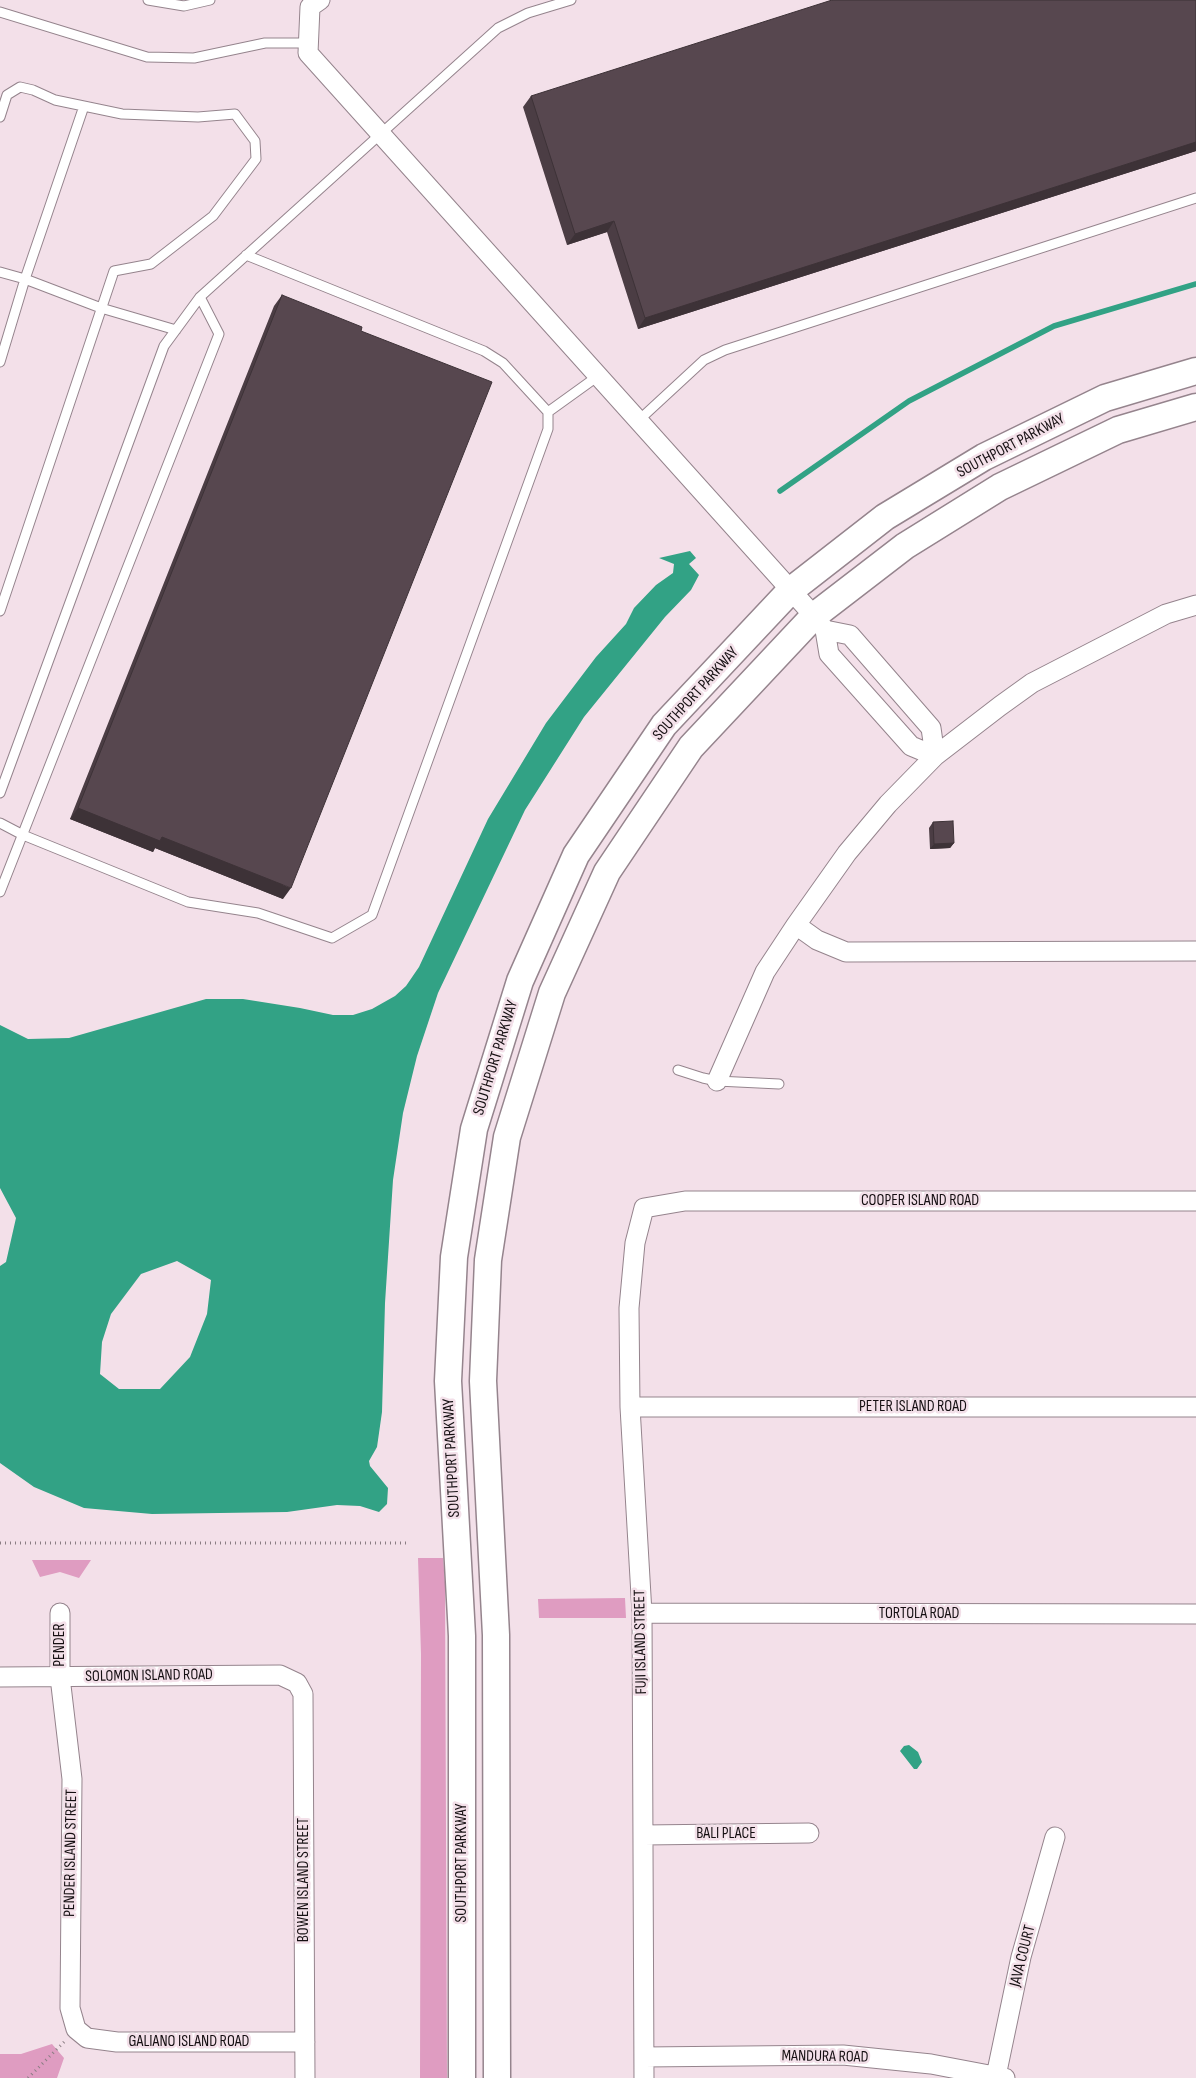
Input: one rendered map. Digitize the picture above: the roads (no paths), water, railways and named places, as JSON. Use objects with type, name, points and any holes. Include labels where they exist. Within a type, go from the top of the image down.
[{"type":"main road","name":"SOUTHPORT PARKWAY","points":[[462,2078],[462,1636],[448,1381],[454,1257],[474,1129],[520,981],[576,855],[664,725],[790,590],[885,518],[984,457],[1105,398],[1196,371]]},
{"type":"main road","name":"SOUTHPORT PARKWAY","points":[[497,2078],[496,1635],[483,1381],[488,1260],[507,1137],[552,993],[607,872],[691,747],[819,623],[905,546],[1000,487],[1118,430],[1196,407]]},
{"type":"street","points":[[320,0],[310,7],[308,53],[819,623],[829,654],[911,746],[935,756]]},
{"type":"street","points":[[717,1081],[765,972],[796,925],[847,853],[888,804],[935,756],[1032,683],[1166,614],[1196,604]]},
{"type":"street","points":[[819,623],[850,635],[931,728],[935,756]]},
{"type":"street","points":[[796,925],[817,940],[846,952],[1196,951]]},
{"type":"street","name":"COOPER ISLAND ROAD","points":[[644,1208],[685,1201],[1196,1201]]},
{"type":"street","name":"FUJI ISLAND STREET","points":[[644,1208],[635,1243],[629,1308],[630,1407],[642,1613],[644,2078]]},
{"type":"street","name":"PETER ISLAND ROAD","points":[[630,1407],[1196,1407]]},
{"type":"street","name":"PENDER","points":[[60,1613],[60,1677]]},
{"type":"street","name":"TORTOLA ROAD","points":[[642,1613],[1196,1614]]},
{"type":"street","name":"SOLOMON ISLAND ROAD","points":[[0,1677],[280,1675],[297,1683]]},
{"type":"street","name":"PENDER ISLAND STREET","points":[[60,1677],[72,1779],[70,2008],[76,2030]]},
{"type":"street","name":"BOWEN ISLAND STREET","points":[[297,1683],[303,1694],[305,2078]]},
{"type":"street","name":"BALI PLACE","points":[[644,1835],[809,1833]]},
{"type":"street","name":"JAVA COURT","points":[[1001,2077],[1021,1957],[1056,1838]]},
{"type":"street","name":"GALIANO ISLAND ROAD","points":[[76,2030],[87,2038],[117,2042],[305,2042]]},
{"type":"street","name":"MANDURA ROAD","points":[[644,2057],[843,2055],[931,2064],[1001,2077]]},
{"type":"lane","points":[[148,0],[184,6],[210,0]]},
{"type":"lane","points":[[0,793],[164,346],[200,297],[498,28],[528,13],[571,0]]},
{"type":"lane","points":[[0,12],[147,57],[194,58],[265,43],[309,43]]},
{"type":"lane","points":[[0,117],[7,95],[20,87],[33,90],[55,100],[122,114],[198,117],[236,114],[255,141],[256,159],[213,216],[151,264],[114,272],[0,611]]},
{"type":"lane","points":[[0,362],[25,279],[84,106]]},
{"type":"lane","points":[[638,420],[704,360],[725,350],[1196,198]]},
{"type":"lane","points":[[0,824],[22,835],[188,902],[258,914],[332,938],[372,915],[548,429],[548,412],[502,363],[484,351],[246,255]]},
{"type":"lane","points":[[0,272],[25,279],[101,308],[176,330]]},
{"type":"lane","points":[[0,892],[219,334],[200,297]]},
{"type":"lane","points":[[548,412],[598,376]]},
{"type":"lane","points":[[678,1070],[717,1081],[779,1084]]},
{"type":"waterway","points":[[780,491],[909,401],[1054,326],[1196,284]]}]
